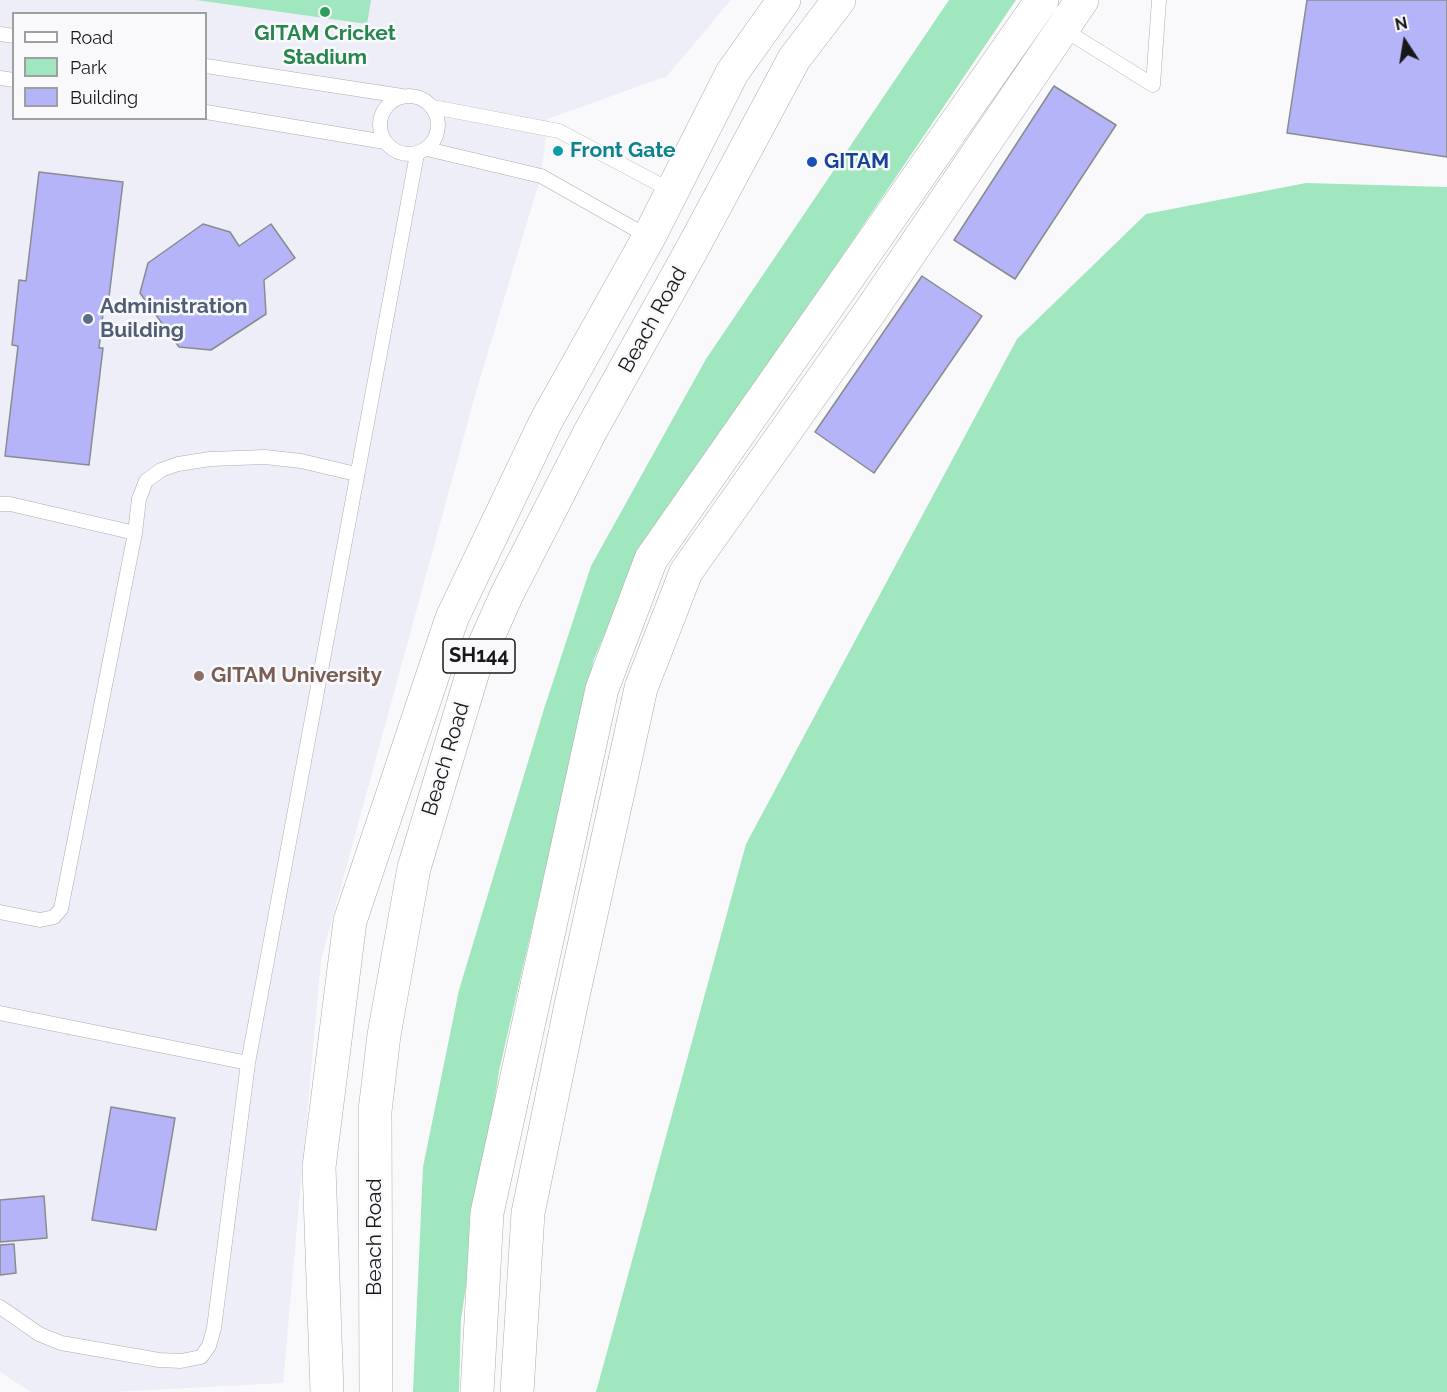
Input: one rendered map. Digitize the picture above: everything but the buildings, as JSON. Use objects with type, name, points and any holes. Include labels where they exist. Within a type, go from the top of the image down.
[{"type":"street","name":"SH144","points":[[327,1392],[319,1167],[350,921],[452,618],[546,421],[649,237],[732,73],[784,0]]},
{"type":"street","name":"Beach Road","points":[[376,1392],[375,1111],[383,1046],[414,868],[474,668],[507,594],[590,432],[794,59],[839,0]]},
{"type":"street","points":[[477,1392],[488,1213],[602,689],[651,559],[1042,0]]},
{"type":"street","points":[[517,1392],[528,1214],[641,688],[686,572],[869,313],[1082,0]]},
{"type":"lane","points":[[1063,29],[1153,85],[1160,0]]},
{"type":"lane","points":[[0,1307],[39,1334],[61,1343],[159,1360],[181,1361],[201,1357],[209,1346],[214,1328],[248,1063],[356,474],[422,151],[435,140],[437,129],[438,117],[433,107],[424,99],[414,95],[402,96],[207,66]]},
{"type":"lane","points":[[402,96],[391,101],[380,120],[380,132],[385,142],[394,150],[405,154],[422,151],[541,176],[649,237]]},
{"type":"lane","points":[[433,107],[559,131],[672,191]]},
{"type":"lane","points":[[207,112],[385,142]]},
{"type":"lane","points":[[0,912],[40,920],[54,917],[61,909],[135,532],[139,499],[146,481],[161,470],[178,465],[210,459],[265,457],[301,460],[356,474]]},
{"type":"lane","points":[[0,504],[10,504],[135,532]]},
{"type":"lane","points":[[0,1013],[248,1063]]},
{"type":"shaded area","name":"GITAM University","points":[[0,0],[731,0],[667,76],[548,119],[541,176],[476,392],[321,960],[283,1383],[113,1392],[31,1392],[0,1372]]},
{"type":"green space","name":"GITAM Cricket Stadium","points":[[196,0],[371,0],[367,24]]},
{"type":"green space","points":[[949,0],[1016,0],[638,557],[594,659],[499,1071],[461,1319],[459,1392],[413,1392],[423,1167],[459,990],[544,709],[591,566],[706,359]]},
{"type":"green space","points":[[1306,183],[1447,187],[1447,1392],[596,1392],[746,844],[1017,339],[1146,214]]},
{"type":"place","name":"GITAM Cricket Stadium","points":[[325,12]]},
{"type":"place","name":"Front Gate","points":[[558,151]]},
{"type":"place","name":"GITAM","points":[[812,162]]},
{"type":"place","name":"Administration Building","points":[[88,319]]},
{"type":"place","name":"GITAM University","points":[[199,676]]}]
